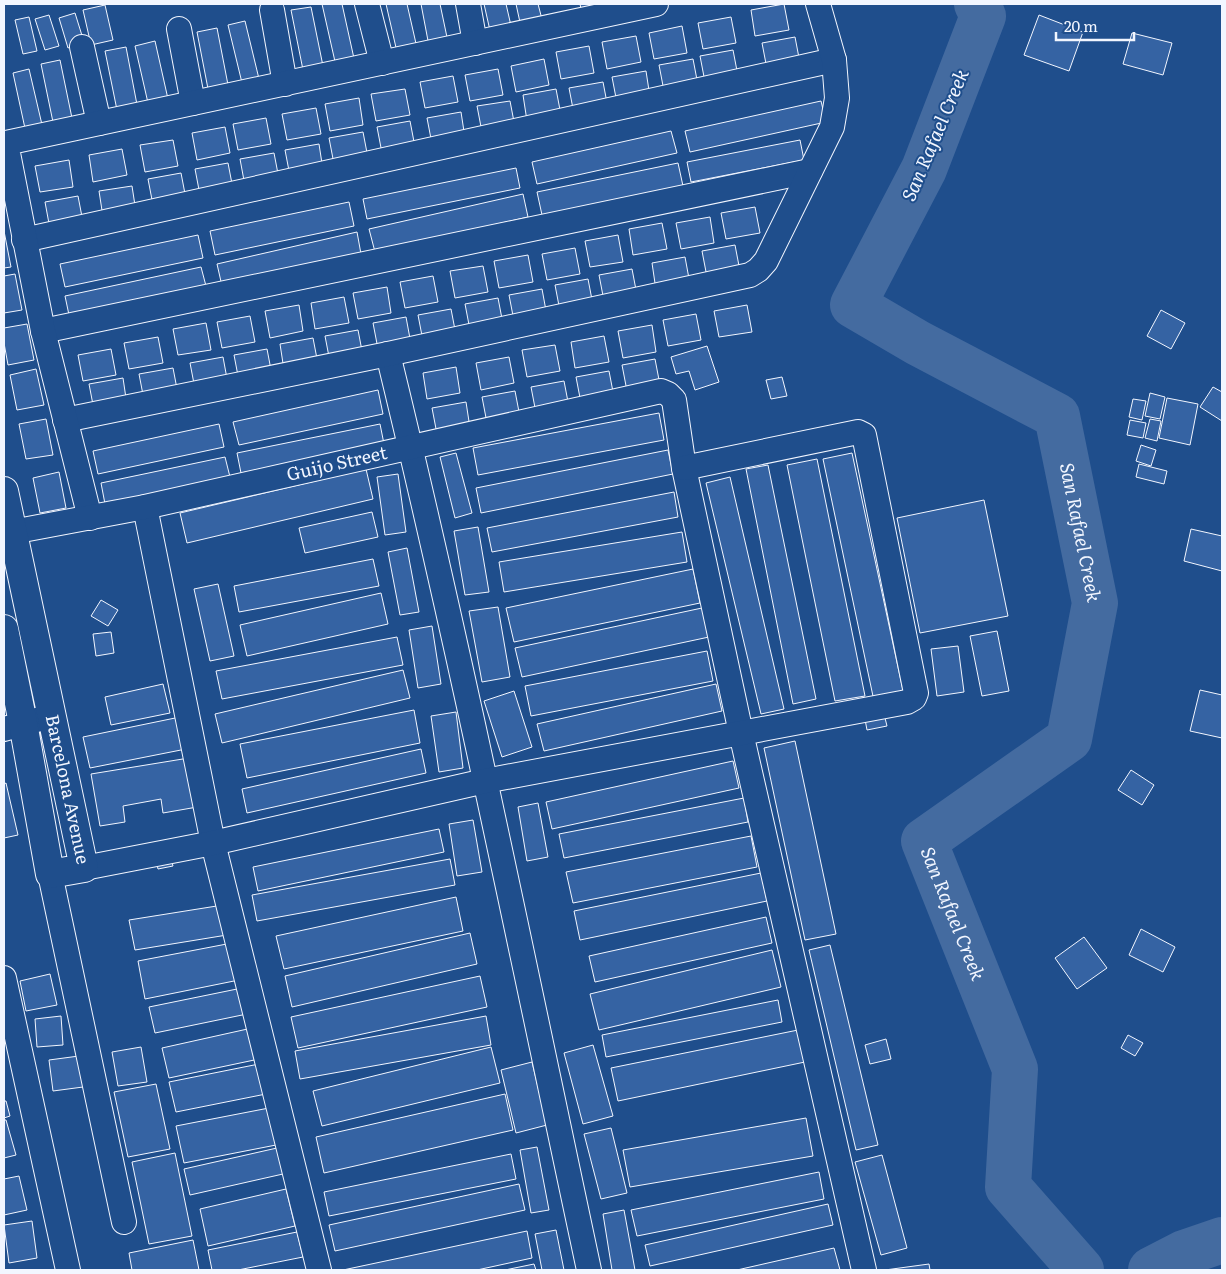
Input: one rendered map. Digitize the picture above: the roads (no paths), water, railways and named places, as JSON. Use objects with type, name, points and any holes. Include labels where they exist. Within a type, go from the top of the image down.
[{"type":"street","points":[[367,4],[382,63]]},
{"type":"street","points":[[468,4],[475,43]]},
{"type":"street","points":[[90,518],[43,331],[5,136],[99,123],[475,43],[570,13],[656,4]]},
{"type":"street","points":[[65,420],[388,354],[750,275],[758,270],[766,261],[832,127],[837,98],[834,60],[818,4]]},
{"type":"street","points":[[272,10],[285,84]]},
{"type":"street","points":[[179,28],[193,103]]},
{"type":"street","points":[[82,47],[99,123]]},
{"type":"street","points":[[24,240],[834,60]]},
{"type":"street","points":[[43,331],[810,171]]},
{"type":"street","points":[[388,354],[485,781],[590,1270]]},
{"type":"street","name":"Guijo Street","points":[[12,532],[145,508],[410,446],[661,391],[668,394],[674,400],[684,468]]},
{"type":"street","points":[[84,868],[213,843],[485,781],[741,733],[907,702],[914,698],[916,693],[864,435],[858,432],[684,468],[741,733],[864,1270]]},
{"type":"street","name":"Barcelona Avenue","points":[[4,492],[84,868],[50,874],[14,726],[4,629]]},
{"type":"street","points":[[145,508],[213,843],[319,1270]]},
{"type":"street","points":[[14,726],[51,716]]},
{"type":"street","points":[[50,874],[124,1222]]},
{"type":"street","points":[[4,978],[68,1270]]},
{"type":"waterway","name":"San Rafael Creek","points":[[977,4],[983,16],[924,169],[853,305],[918,343],[1057,416],[1095,603],[1069,739],[924,841],[1015,1069],[1008,1187],[1081,1270]]},
{"type":"waterway","name":"San Rafael Creek","points":[[1151,1270],[1184,1253],[1222,1240]]}]
